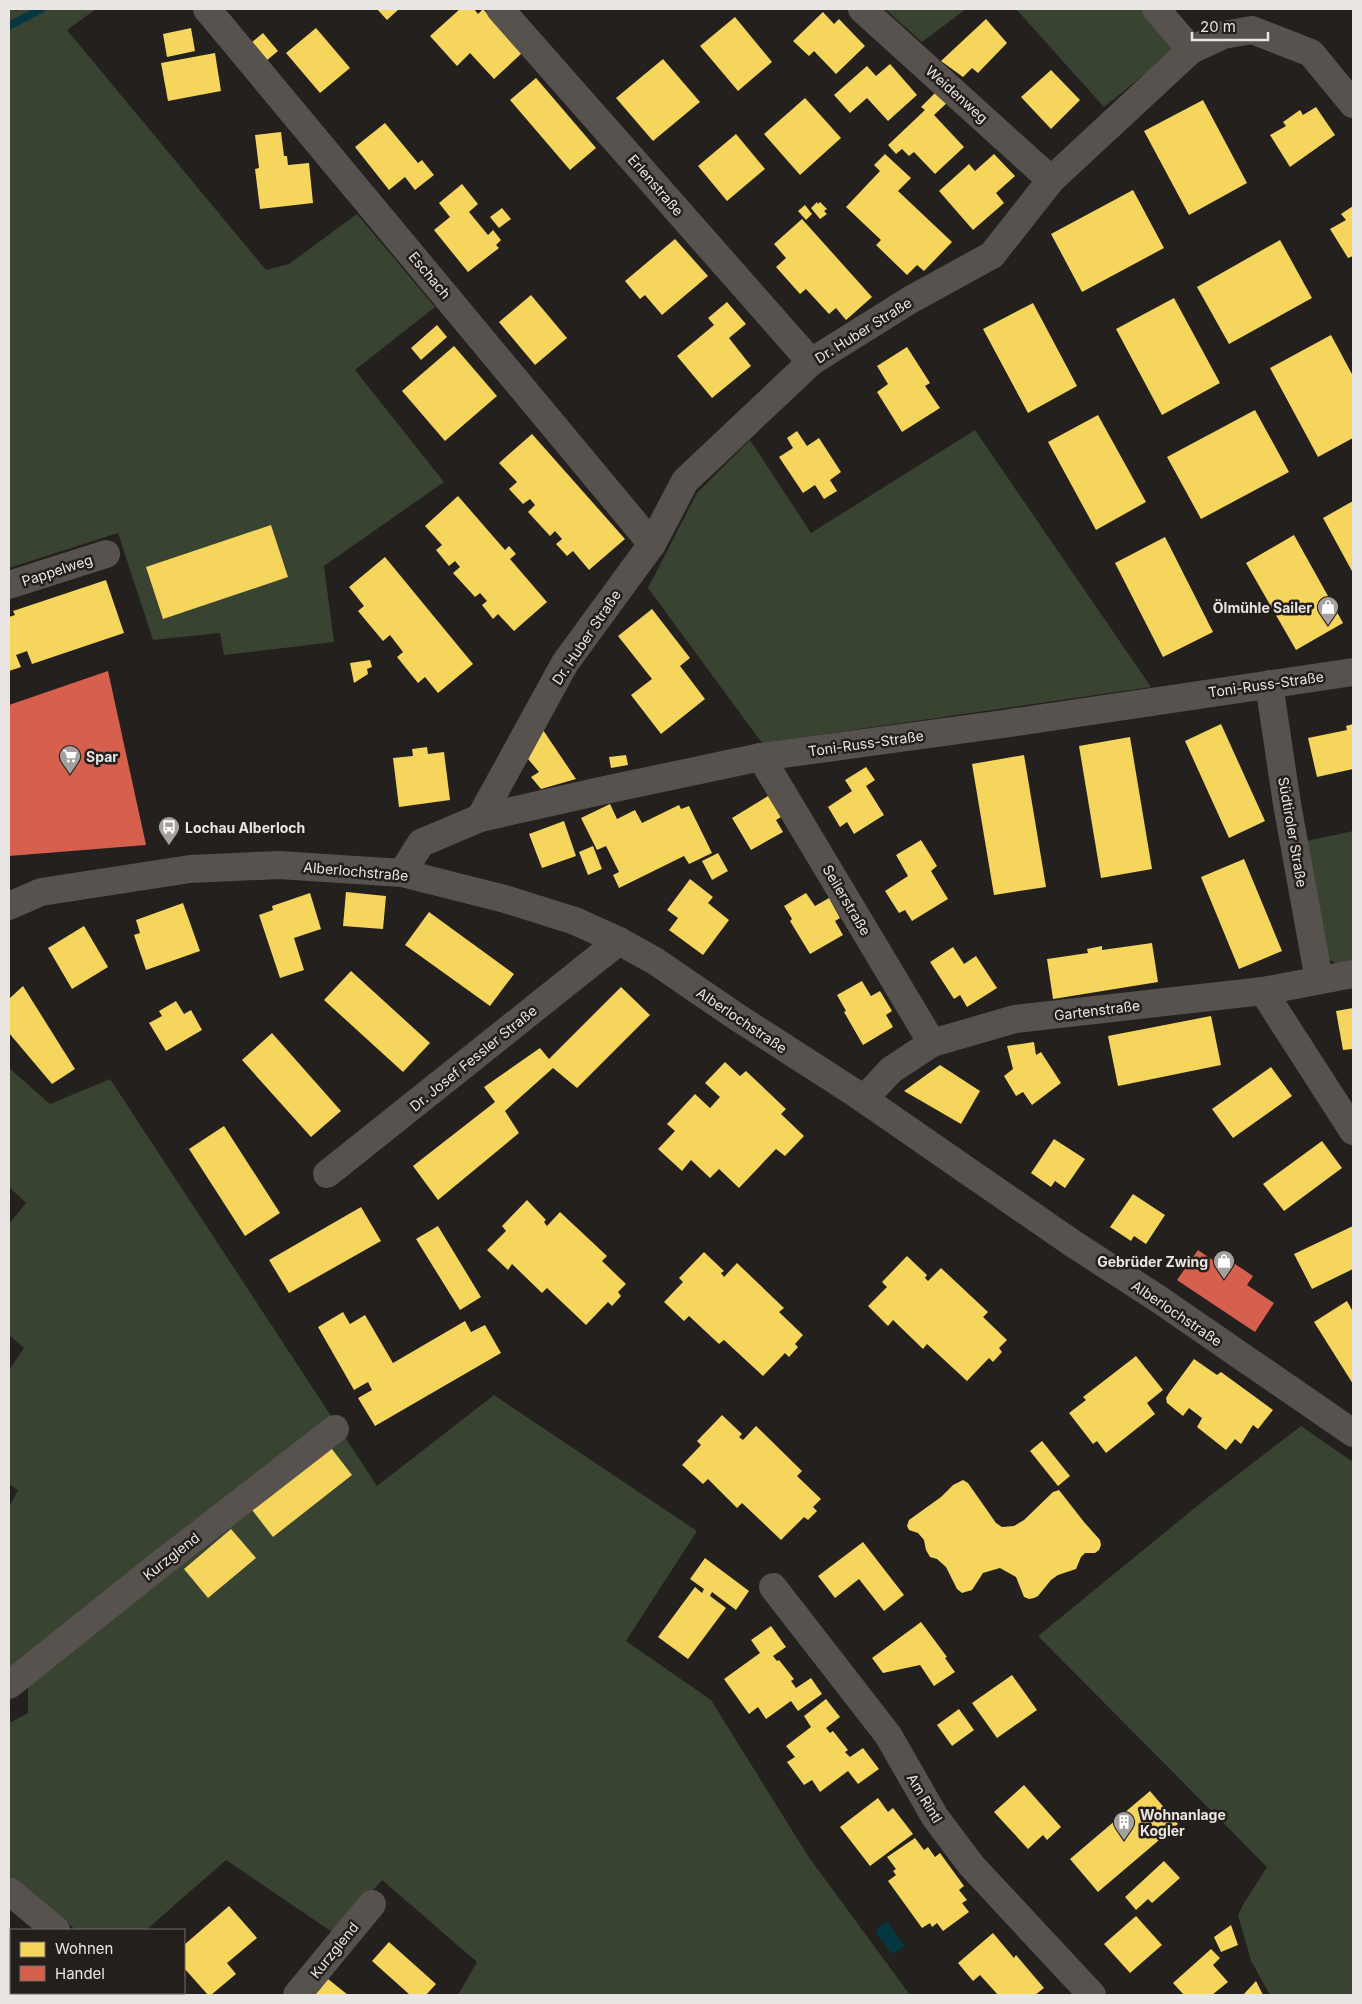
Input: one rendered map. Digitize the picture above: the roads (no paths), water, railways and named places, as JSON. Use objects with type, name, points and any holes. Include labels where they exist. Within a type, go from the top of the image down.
[{"type":"street","name":"Eschach","points":[[207,9],[652,544]]},
{"type":"street","name":"Erlenstraße","points":[[500,9],[811,362]]},
{"type":"street","name":"Weidenweg","points":[[862,9],[1051,180]]},
{"type":"street","points":[[1156,9],[1191,50]]},
{"type":"street","name":"Dr. Huber Straße","points":[[480,818],[565,662],[652,544],[686,481],[811,362],[910,300],[992,255],[1051,180],[1191,50],[1222,35],[1252,30],[1311,53],[1353,104]]},
{"type":"street","name":"Pappelweg","points":[[9,585],[106,554]]},
{"type":"street","name":"Toni-Russ-Straße","points":[[402,873],[421,842],[480,818],[761,757],[1003,724],[1353,672]]},
{"type":"street","name":"Südtiroler Straße","points":[[1269,684],[1287,804],[1319,980]]},
{"type":"street","name":"Seilerstraße","points":[[761,757],[932,1044]]},
{"type":"street","name":"Alberlochstraße","points":[[9,906],[41,892],[190,869],[279,864],[402,873],[575,921],[655,960],[737,1018],[864,1099],[1072,1243],[1157,1298],[1353,1433]]},
{"type":"street","name":"Alberlochstraße","points":[[9,887],[41,892]]},
{"type":"street","name":"Dr. Josef Fessler Straße","points":[[327,1174],[619,941]]},
{"type":"street","name":"Gartenstraße","points":[[864,1099],[891,1070],[932,1044],[1015,1019],[1263,991],[1353,974]]},
{"type":"street","points":[[1263,991],[1353,1131]]},
{"type":"street","name":"Kurzglend","points":[[9,1685],[158,1566],[335,1429]]},
{"type":"street","name":"Am Rintl","points":[[773,1587],[888,1735],[935,1817],[971,1865],[1092,1995]]},
{"type":"street","points":[[9,1891],[55,1929]]},
{"type":"street","name":"Kurzglend","points":[[297,1995],[372,1904]]},
{"type":"water","points":[[887,1921],[905,1946],[892,1954],[875,1931]]},
{"type":"waterway","points":[[9,26],[41,9]]},
{"type":"place","name":"Ölmühle Sailer","points":[[1328,626]]},
{"type":"place","name":"Spar","points":[[70,775]]},
{"type":"place","name":"Lochau Alberloch","points":[[169,846]]},
{"type":"place","name":"Gebrüder Zwing","points":[[1224,1280]]},
{"type":"place","name":"Wohnanlage Kogler","points":[[1124,1841]]}]
